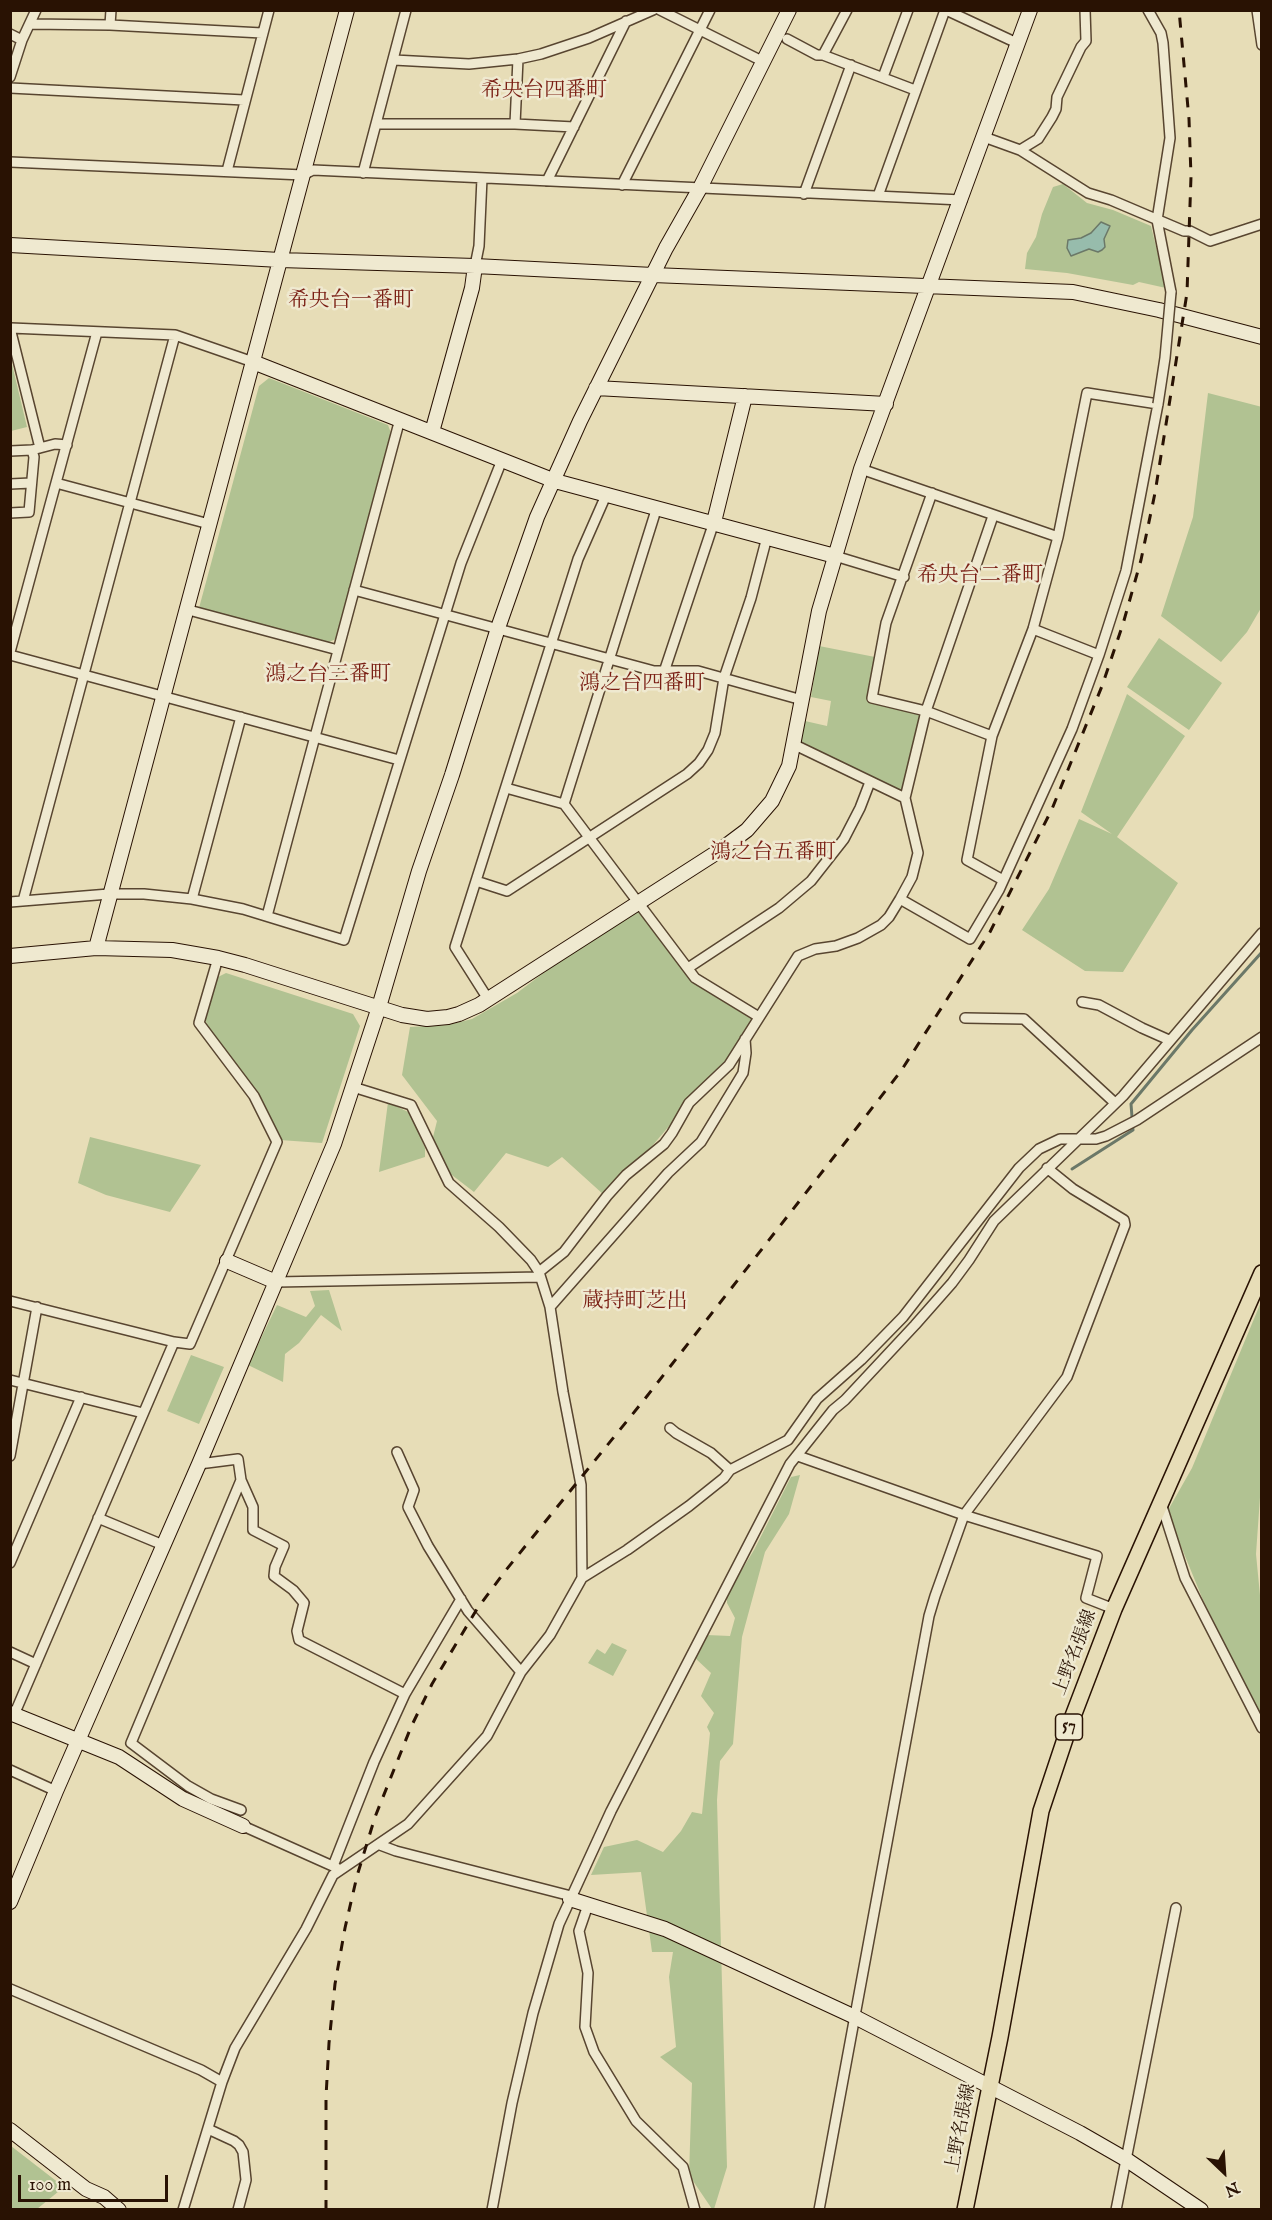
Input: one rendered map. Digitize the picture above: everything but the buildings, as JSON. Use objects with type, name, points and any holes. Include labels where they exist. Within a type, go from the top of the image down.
[{"type":"main road","name":"上野名張線","points":[[965,2210],[1041,1811],[1070,1724],[1114,1609],[1262,1273]]},
{"type":"street","points":[[10,77],[22,40],[36,10]]},
{"type":"street","points":[[110,25],[111,10]]},
{"type":"street","points":[[227,171],[269,10]]},
{"type":"street","points":[[96,948],[347,10]]},
{"type":"street","points":[[363,173],[406,10]]},
{"type":"street","points":[[547,182],[626,21],[622,10]]},
{"type":"street","points":[[393,60],[469,64],[518,59],[589,38],[653,10]]},
{"type":"street","points":[[660,10],[764,62]]},
{"type":"street","points":[[622,185],[710,10]]},
{"type":"street","points":[[10,1902],[334,1144],[379,1007],[419,871],[498,628],[537,517],[596,388],[789,10]]},
{"type":"street","points":[[823,55],[847,10]]},
{"type":"street","points":[[883,77],[908,10]]},
{"type":"street","points":[[878,196],[946,10],[1018,44]]},
{"type":"street","points":[[10,956],[96,948],[172,950],[218,958],[416,1018],[438,1019],[459,1014],[488,999],[736,839],[758,819],[780,789],[795,745],[816,622],[861,469],[962,200],[1030,10]]},
{"type":"street","points":[[1020,150],[1038,139],[1056,109],[1057,96],[1086,41],[1085,10]]},
{"type":"street","points":[[900,899],[970,939],[1003,880],[1072,729],[1126,571],[1158,404],[1172,292],[1157,220],[1167,165],[1170,130],[1163,43],[1161,33],[1148,10]]},
{"type":"street","points":[[1257,10],[1262,45]]},
{"type":"street","points":[[30,24],[110,25],[262,33]]},
{"type":"street","points":[[10,34],[22,40]]},
{"type":"street","points":[[787,39],[817,55],[823,55],[915,90]]},
{"type":"street","points":[[515,124],[518,59]]},
{"type":"street","points":[[804,194],[851,65]]},
{"type":"street","points":[[10,88],[244,100]]},
{"type":"street","points":[[377,124],[515,124],[574,127]]},
{"type":"street","points":[[984,137],[1020,150],[1088,194],[1112,200],[1210,241],[1262,224]]},
{"type":"street","points":[[10,162],[303,176],[313,170],[962,200]]},
{"type":"street","points":[[432,432],[472,288],[479,246],[482,178]]},
{"type":"street","points":[[10,245],[279,260],[475,266],[1073,292],[1159,310],[1262,337]]},
{"type":"street","points":[[10,513],[29,512],[36,449],[10,328],[175,335],[253,362],[555,481],[714,522],[904,577]]},
{"type":"street","points":[[97,332],[10,653],[399,760]]},
{"type":"street","points":[[23,901],[175,335]]},
{"type":"street","points":[[596,388],[886,404]]},
{"type":"street","points":[[1003,880],[967,860],[992,736],[1033,628],[1058,537],[1086,393],[1158,404]]},
{"type":"street","points":[[664,672],[714,522],[745,396]]},
{"type":"street","points":[[267,916],[400,419]]},
{"type":"street","points":[[10,451],[36,449],[55,444],[67,445]]},
{"type":"street","points":[[10,902],[110,894],[144,894],[192,899],[267,916],[344,940],[468,544],[502,460]]},
{"type":"street","points":[[861,469],[1058,537]]},
{"type":"street","points":[[10,484],[31,483]]},
{"type":"street","points":[[56,483],[209,524]]},
{"type":"street","points":[[488,999],[455,947],[550,643],[578,559],[606,493]]},
{"type":"street","points":[[932,493],[886,623],[872,698],[926,711],[992,736]]},
{"type":"street","points":[[564,804],[657,507]]},
{"type":"street","points":[[226,1261],[276,1282],[539,1274],[564,1252],[626,1175],[664,1144],[689,1103],[729,1065],[798,956],[815,949],[848,943],[881,925],[890,917],[912,877],[918,853],[905,798],[926,711],[993,516]]},
{"type":"street","points":[[476,881],[507,891],[699,764],[715,733],[724,678],[751,598],[767,537]]},
{"type":"street","points":[[354,590],[654,671],[698,671],[802,700]]},
{"type":"street","points":[[185,609],[338,650]]},
{"type":"street","points":[[1033,628],[1099,655]]},
{"type":"street","points":[[192,899],[241,717]]},
{"type":"street","points":[[795,745],[905,798]]},
{"type":"street","points":[[688,968],[779,908],[812,880],[844,839],[870,782]]},
{"type":"street","points":[[506,788],[564,804],[695,978],[759,1017]]},
{"type":"street","points":[[492,2210],[532,2013],[560,1924],[611,1811],[790,1464],[833,1410],[845,1400],[952,1283],[994,1221],[1115,1103],[1262,933]]},
{"type":"street","points":[[10,1301],[190,1344],[277,1142],[254,1096],[199,1023],[218,958]]},
{"type":"street","points":[[1082,1002],[1099,1005],[1169,1040]]},
{"type":"street","points":[[965,1018],[1024,1019],[1115,1103]]},
{"type":"street","points":[[336,1868],[380,1845],[408,1824],[487,1736],[521,1672],[550,1635],[582,1578],[627,1550],[689,1506],[724,1478],[730,1470],[788,1440],[817,1399],[861,1360],[903,1317],[1028,1157],[1039,1149],[1060,1140],[1106,1136],[1133,1122],[1262,1037]]},
{"type":"street","points":[[550,1307],[668,1173],[701,1142],[743,1073],[746,1053],[745,1038]]},
{"type":"street","points":[[353,1087],[411,1105],[448,1183],[499,1227],[531,1260],[539,1274],[550,1307],[581,1485],[582,1578]]},
{"type":"street","points":[[819,2210],[929,1616],[964,1515],[1067,1377],[1124,1230],[1124,1220],[1073,1189],[1047,1168]]},
{"type":"street","points":[[10,1456],[37,1307]]},
{"type":"street","points":[[174,1342],[36,1664],[12,1714],[119,1757],[183,1799],[336,1868]]},
{"type":"street","points":[[10,1380],[143,1413]]},
{"type":"street","points":[[10,1563],[81,1397]]},
{"type":"street","points":[[670,1428],[676,1434],[711,1453],[730,1470]]},
{"type":"street","points":[[397,1452],[414,1490],[408,1508],[428,1546],[460,1599],[521,1672]]},
{"type":"street","points":[[798,1456],[964,1515],[1097,1556],[1086,1598],[1114,1609]]},
{"type":"street","points":[[199,1464],[238,1459],[241,1480],[253,1507],[253,1530],[284,1546],[275,1567],[274,1576],[293,1590],[304,1603],[297,1631],[299,1640],[405,1694]]},
{"type":"street","points":[[241,1480],[131,1743],[188,1786],[212,1799],[241,1810]]},
{"type":"street","points":[[1161,1501],[1185,1578],[1262,1728]]},
{"type":"street","points":[[98,1518],[164,1545]]},
{"type":"street","points":[[183,2210],[222,2082],[236,2048],[306,1929],[333,1875],[374,1762],[405,1694],[460,1599]]},
{"type":"street","points":[[10,1652],[36,1664]]},
{"type":"street","points":[[10,1770],[56,1791]]},
{"type":"street","points":[[380,1845],[571,1898],[665,1929],[855,2017],[990,2086],[1127,2160],[1201,2210]]},
{"type":"street","points":[[588,1905],[579,1930],[588,1973],[585,2027],[594,2052],[636,2121],[683,2167],[695,2210]]},
{"type":"street","points":[[1116,2210],[1176,1908]]},
{"type":"street","points":[[10,1989],[201,2070],[222,2082]]},
{"type":"street","points":[[208,2129],[234,2141],[243,2152],[246,2180],[238,2210]]},
{"type":"street","points":[[10,2130],[86,2189],[104,2197],[119,2210]]},
{"type":"shaded area","points":[[1063,184],[1087,203],[1113,210],[1151,226],[1166,288],[1139,282],[1133,285],[1067,273],[1025,269],[1027,253],[1036,237],[1053,187]]},
{"type":"shaded area","points":[[1101,222],[1110,226],[1104,239],[1105,247],[1098,252],[1089,249],[1071,256],[1067,248],[1068,240],[1081,238],[1091,233]]},
{"type":"shaded area","points":[[10,360],[27,427],[11,431]]},
{"type":"shaded area","points":[[269,378],[388,425],[391,433],[336,639],[329,642],[199,608],[259,386]]},
{"type":"shaded area","points":[[1208,393],[1262,407],[1261,608],[1247,632],[1221,662],[1161,616],[1193,517]]},
{"type":"shaded area","points":[[1159,638],[1222,683],[1189,730],[1127,687]]},
{"type":"shaded area","points":[[819,646],[875,657],[870,699],[923,714],[901,791],[799,744],[805,721],[827,726],[831,701],[811,697]]},
{"type":"shaded area","points":[[1127,694],[1185,736],[1117,837],[1178,883],[1123,972],[1085,971],[1022,930],[1049,889],[1079,819],[1112,834],[1081,812]]},
{"type":"shaded area","points":[[636,909],[694,980],[757,1020],[726,1060],[646,1153],[604,1195],[562,1157],[548,1167],[506,1153],[474,1192],[448,1172],[432,1141],[437,1121],[402,1075],[410,1027],[448,1025],[472,1019],[517,993],[587,940]]},
{"type":"shaded area","points":[[226,973],[353,1014],[360,1026],[322,1143],[280,1140],[207,1026],[205,1017],[218,977]]},
{"type":"shaded area","points":[[388,1102],[410,1113],[425,1148],[425,1157],[379,1172]]},
{"type":"shaded area","points":[[90,1137],[201,1165],[170,1212],[106,1195],[78,1183]]},
{"type":"shaded area","points":[[329,1290],[342,1331],[321,1315],[299,1343],[285,1354],[283,1382],[248,1365],[277,1305],[306,1317],[315,1306],[310,1291]]},
{"type":"shaded area","points":[[1261,1302],[1262,1469],[1256,1554],[1262,1616],[1261,1717],[1203,1600],[1167,1512],[1192,1468]]},
{"type":"shaded area","points":[[191,1355],[224,1367],[199,1424],[167,1411]]},
{"type":"shaded area","points":[[800,1475],[789,1514],[765,1552],[742,1637],[733,1744],[720,1761],[717,1800],[727,2167],[714,2209],[712,2209],[689,2175],[692,2083],[660,2057],[676,2047],[669,1977],[673,1952],[652,1952],[641,1872],[591,1875],[604,1847],[637,1840],[663,1852],[681,1831],[692,1812],[702,1814],[710,1733],[707,1727],[714,1713],[701,1696],[711,1673],[694,1657],[707,1635],[730,1636],[735,1618],[727,1603],[727,1594],[754,1550],[791,1477]]},
{"type":"shaded area","points":[[612,1643],[627,1650],[613,1676],[588,1663],[597,1649],[605,1654]]},
{"type":"shaded area","points":[[11,2146],[64,2187],[37,2209],[11,2209]]},
{"type":"waterway","points":[[1072,1169],[1133,1130],[1131,1104],[1192,1030],[1262,952]]},
{"type":"railway","points":[[326,2210],[326,2097],[329,2043],[335,1984],[345,1928],[357,1876],[375,1817],[411,1727],[432,1684],[477,1609],[506,1570],[644,1400],[901,1071],[990,932],[1052,809],[1102,686],[1141,560],[1155,493],[1187,293],[1191,176],[1189,119],[1179,10]]},
{"type":"district","name":"希央台四番町","points":[[544,92]]},
{"type":"district","name":"希央台一番町","points":[[351,302]]},
{"type":"district","name":"希央台二番町","points":[[980,577]]},
{"type":"district","name":"鴻之台三番町","points":[[328,676]]},
{"type":"district","name":"鴻之台四番町","points":[[642,685]]},
{"type":"district","name":"鴻之台五番町","points":[[773,854]]},
{"type":"district","name":"蔵持町芝出","points":[[635,1303]]}]
